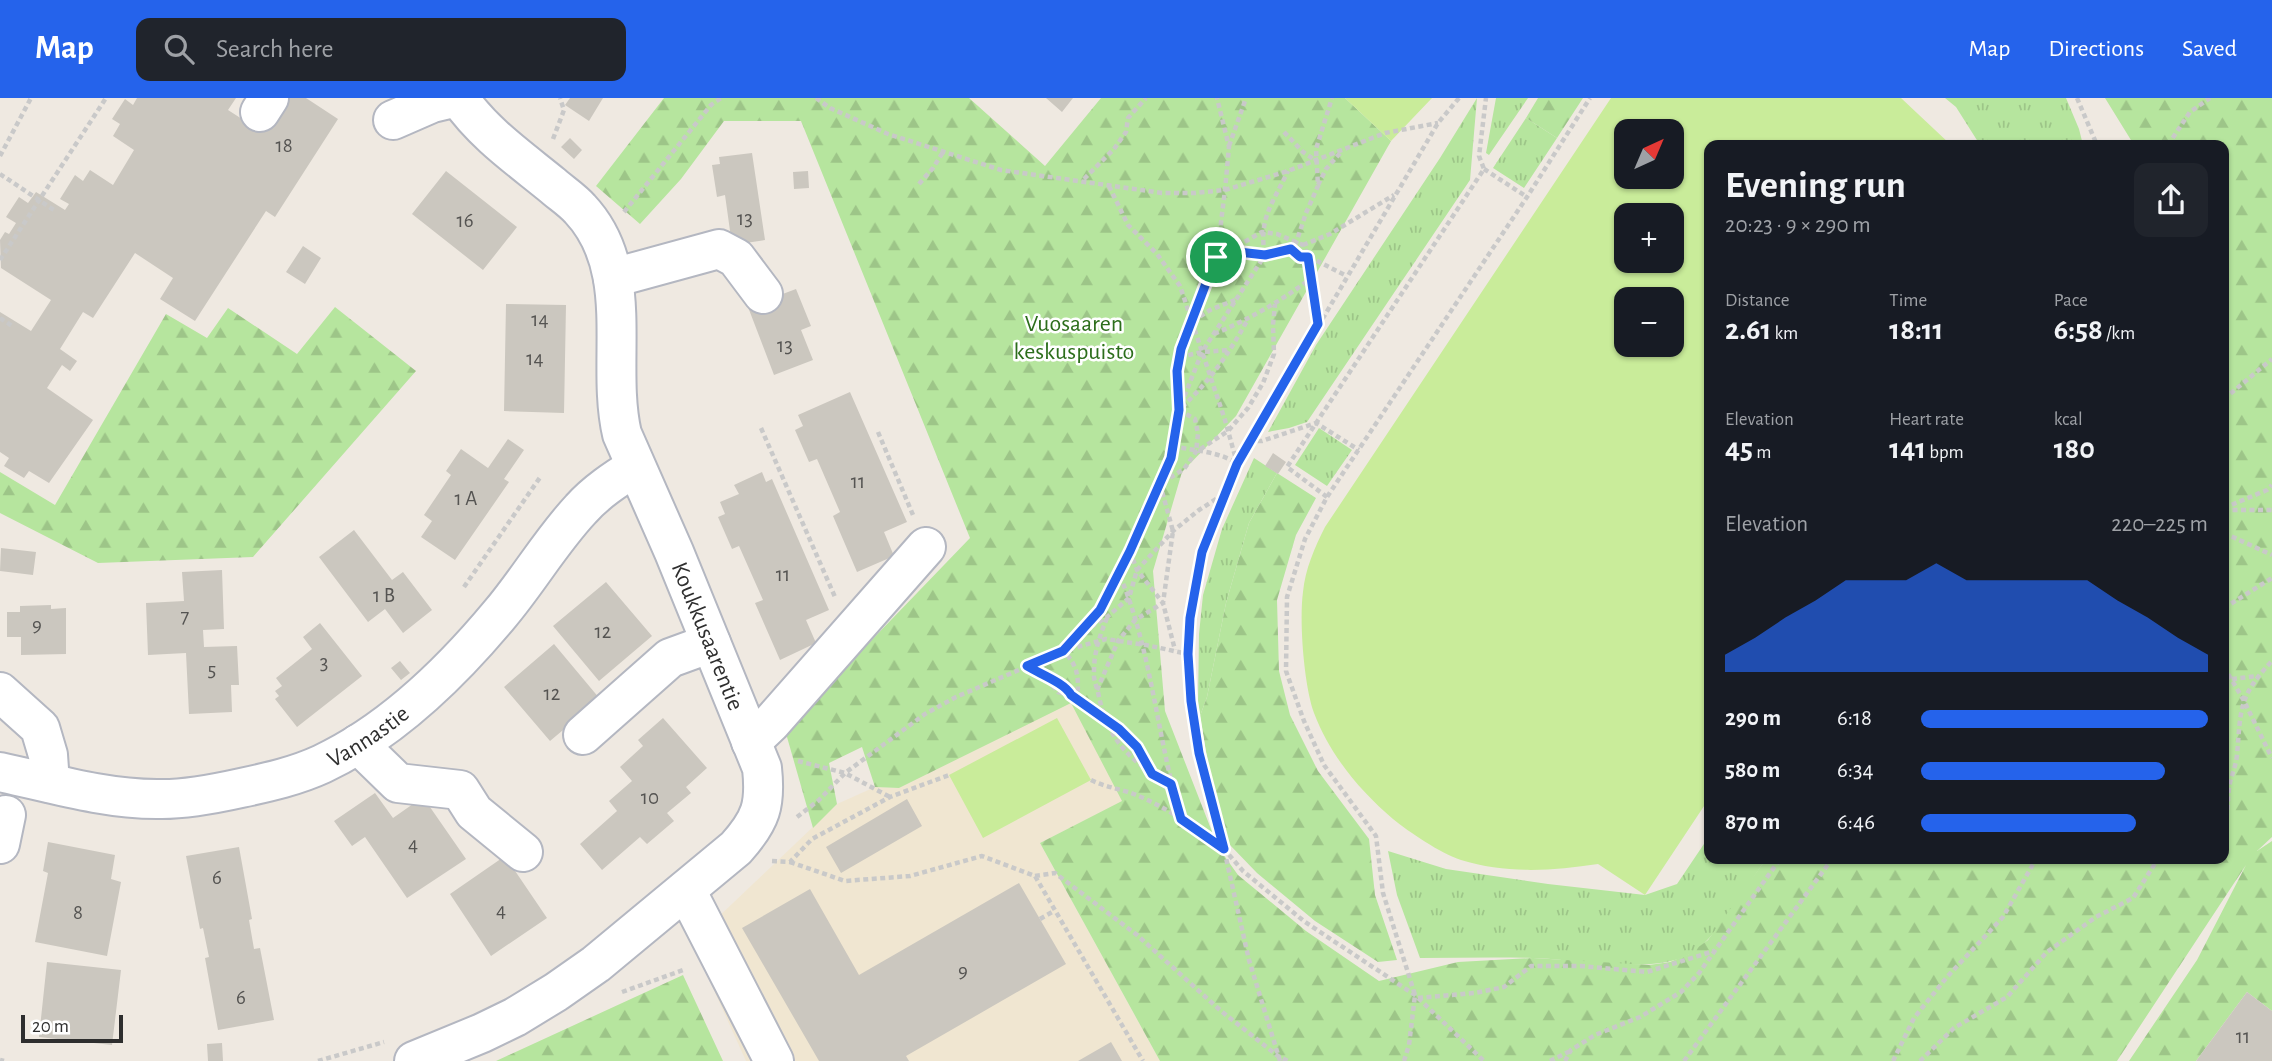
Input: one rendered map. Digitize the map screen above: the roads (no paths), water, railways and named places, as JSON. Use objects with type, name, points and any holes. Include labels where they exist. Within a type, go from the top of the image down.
[{"type":"street","points":[[393,120],[432,103],[453,98]]},
{"type":"street","name":"Koukkusaarentie","points":[[404,1050],[493,1027],[556,992],[596,964],[736,848],[751,831],[765,793],[762,768],[674,552],[622,434],[618,415],[616,302],[613,278],[599,236],[580,209],[472,118],[459,98]]},
{"type":"street","points":[[613,278],[719,249],[736,258],[763,295]]},
{"type":"street","name":"Vannastie","points":[[0,772],[116,796],[158,800],[219,793],[280,780],[320,764],[358,744],[388,723],[450,670],[507,606],[579,510],[604,488],[635,467]]},
{"type":"street","points":[[751,742],[851,634],[926,547]]},
{"type":"street","points":[[583,735],[670,658],[711,643]]},
{"type":"street","points":[[0,692],[40,727],[48,755],[50,783]]},
{"type":"street","points":[[358,744],[398,783],[460,790],[474,812],[523,852]]},
{"type":"street","points":[[686,890],[774,1061]]},
{"type":"park label","name":"Vuosaaren keskuspuisto","points":[[1074,337]]}]
